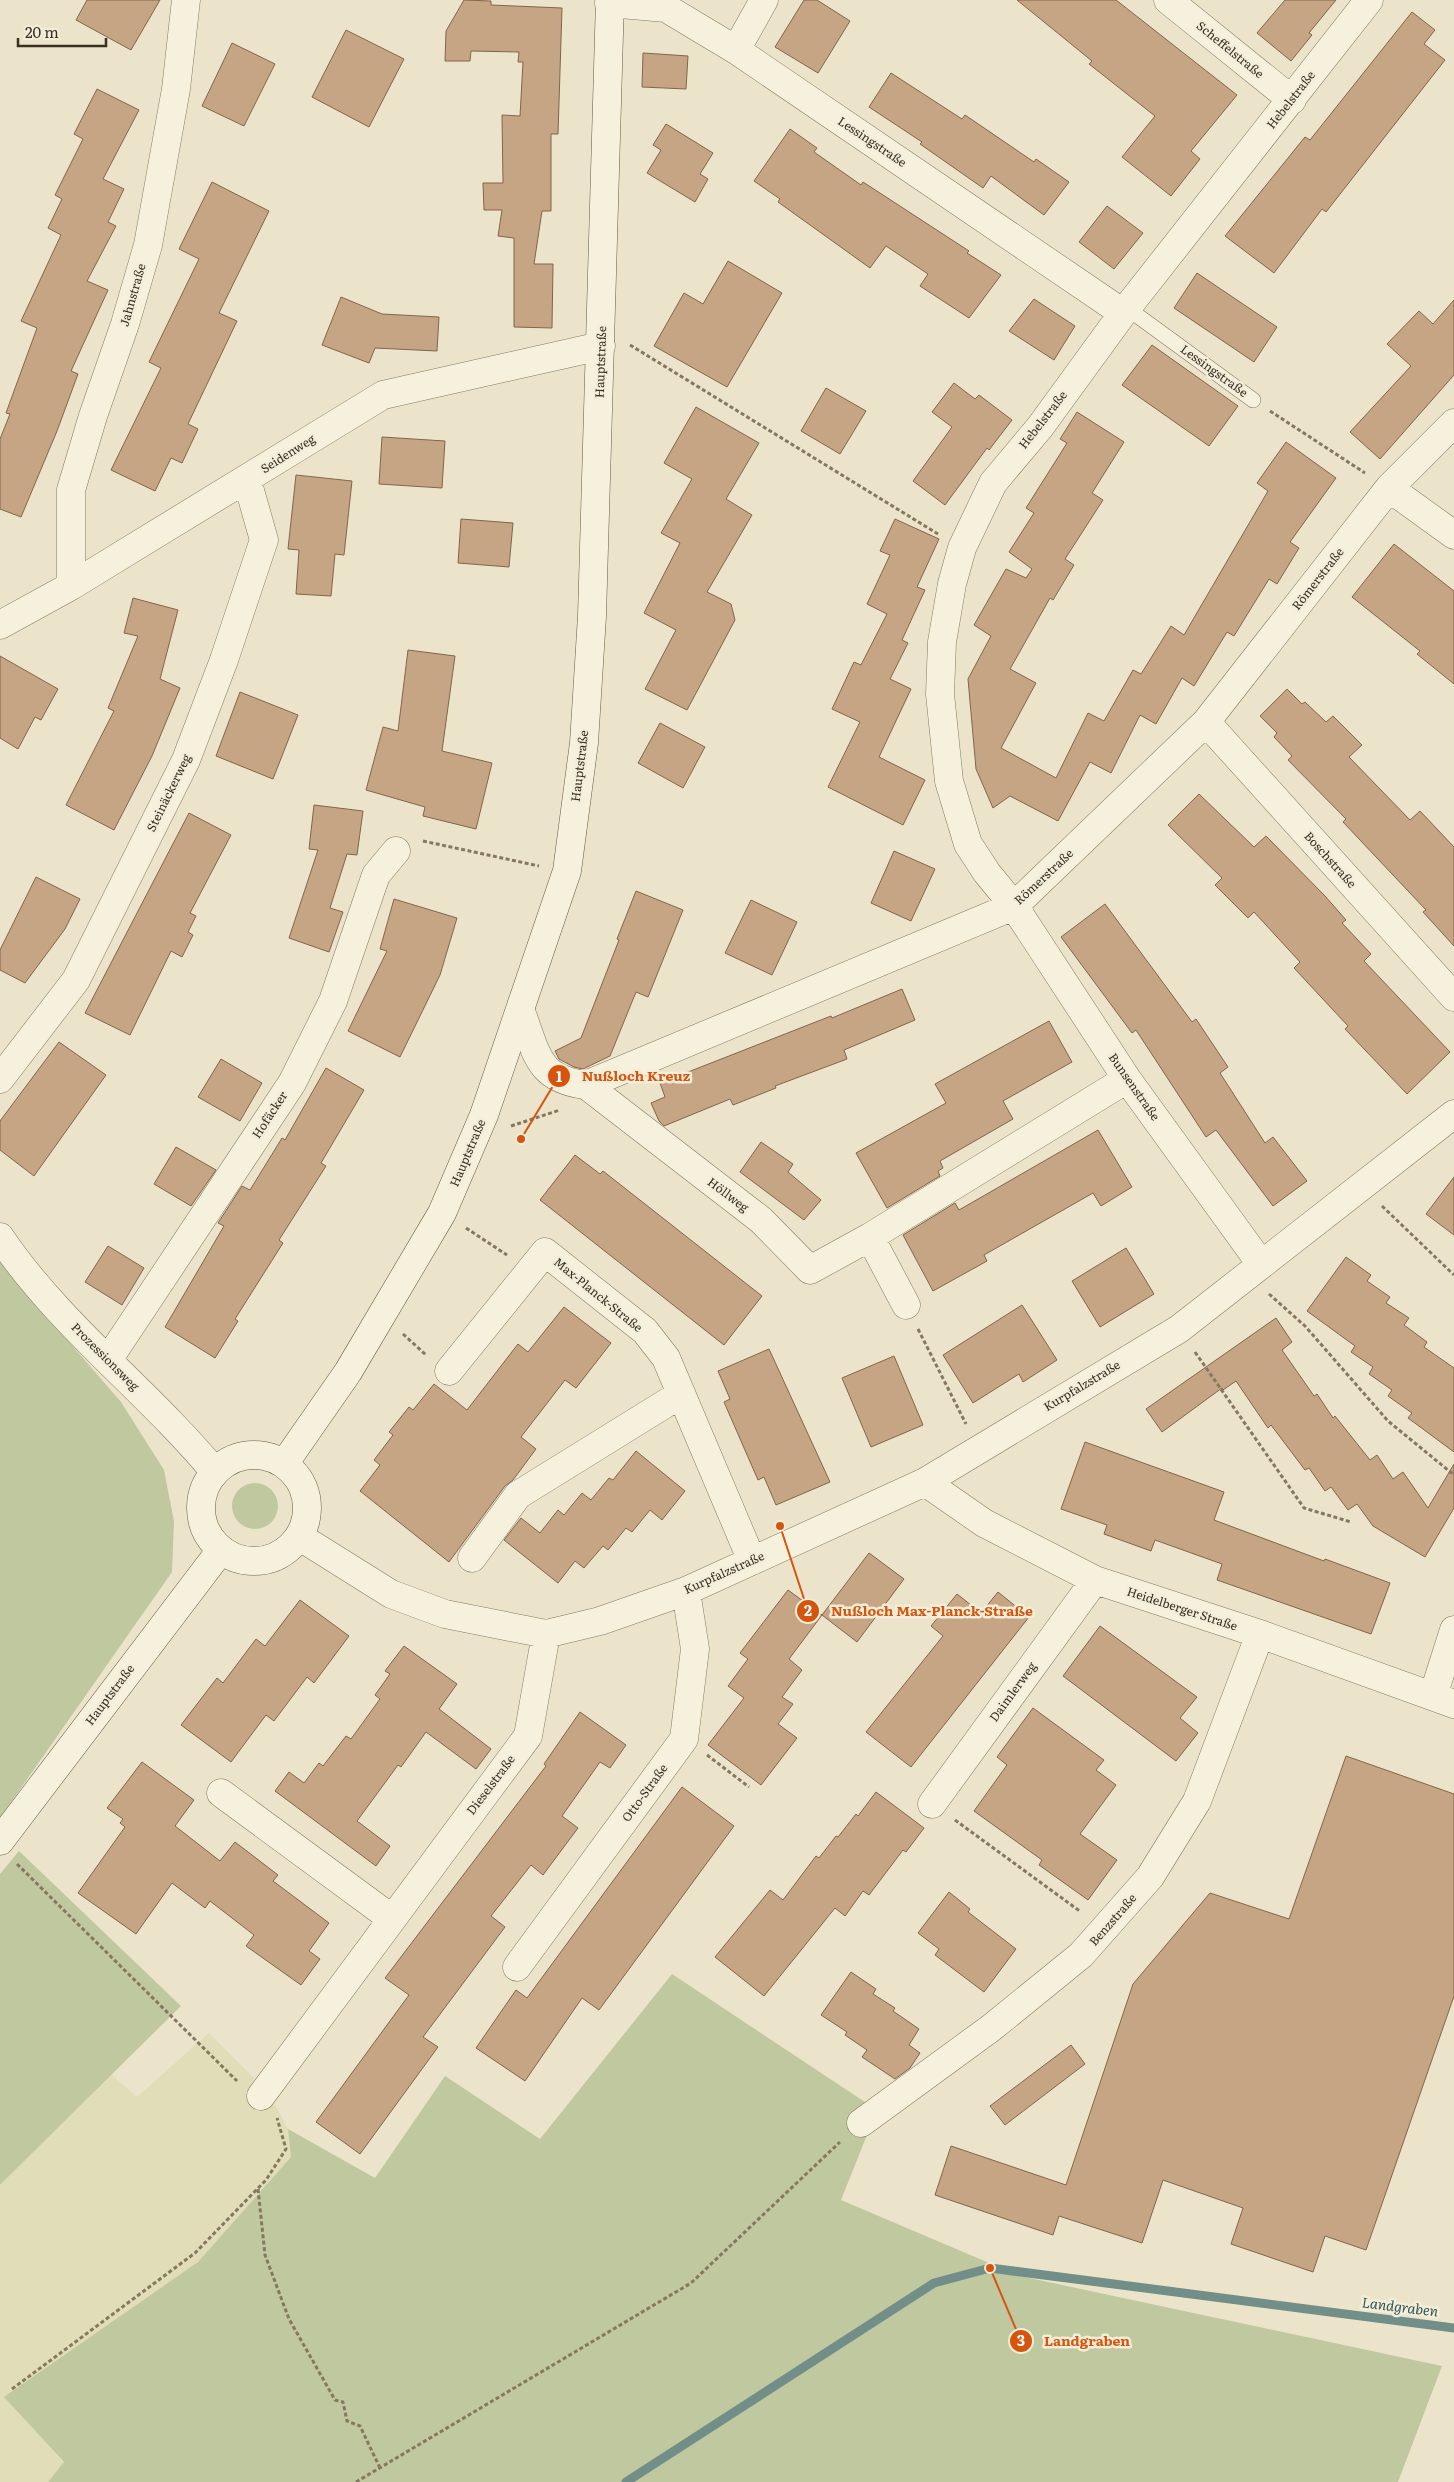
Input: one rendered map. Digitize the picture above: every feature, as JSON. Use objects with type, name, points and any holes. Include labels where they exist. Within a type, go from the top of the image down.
[{"type":"street","name":"Jahnstraße","points":[[71,586],[71,490],[93,416],[125,324],[148,245],[176,89],[186,0]]},
{"type":"street","points":[[736,50],[764,0]]},
{"type":"street","name":"Scheffelstraße","points":[[1168,0],[1292,100]]},
{"type":"street","name":"Hebelstraße","points":[[1014,906],[987,873],[968,844],[948,781],[940,694],[942,650],[952,584],[962,548],[993,483],[1040,427],[1125,310],[1370,0]]},
{"type":"street","name":"Lessingstraße","points":[[610,1],[666,8],[736,50],[1125,310]]},
{"type":"street","name":"Hauptstraße","points":[[284,1464],[348,1372],[442,1213],[474,1138],[521,1012],[567,871],[584,743],[592,616],[610,1]]},
{"type":"street","name":"Seidenweg","points":[[0,625],[71,586],[383,396],[601,337]]},
{"type":"street","name":"Römerstraße","points":[[593,1091],[1014,906],[1206,722],[1389,488],[1454,423]]},
{"type":"street","name":"Steinäckerweg","points":[[0,1079],[76,980],[186,760],[224,660],[264,540],[247,480]]},
{"type":"street","points":[[1389,488],[1454,535]]},
{"type":"street","name":"Boschstraße","points":[[1206,722],[1454,997]]},
{"type":"street","name":"Hofäcker","points":[[108,1360],[292,1083],[333,1001],[376,875],[396,851]]},
{"type":"street","name":"Bunsenstraße","points":[[1014,906],[1127,1080],[1261,1264]]},
{"type":"street","points":[[521,1012],[537,1058],[550,1073],[566,1083],[593,1091]]},
{"type":"street","name":"Höllweg","points":[[593,1091],[761,1220],[810,1270],[870,1237],[1127,1080]]},
{"type":"street","name":"Kurpfalzstraße","points":[[300,1536],[391,1594],[445,1614],[546,1634],[600,1621],[686,1590],[925,1482],[1179,1329],[1454,1114]]},
{"type":"street","name":"Prozessionsweg","points":[[0,1237],[44,1296],[186,1437],[215,1472]]},
{"type":"street","points":[[870,1237],[906,1305]]},
{"type":"street","name":"Max-Planck-Straße","points":[[449,1371],[545,1252],[644,1331],[666,1358],[752,1560]]},
{"type":"street","points":[[472,1558],[518,1495],[681,1394]]},
{"type":"street","points":[[248,1455],[273,1458],[284,1464],[297,1476],[305,1491],[307,1514],[300,1536],[281,1554],[263,1560],[244,1560],[221,1550],[204,1526],[201,1512],[204,1490],[215,1472],[225,1464],[248,1455]]},
{"type":"street","name":"Heidelberger Straße","points":[[925,1482],[984,1523],[1094,1580],[1260,1634],[1443,1700]]},
{"type":"street","name":"Hauptstraße","points":[[7,1851],[221,1550]]},
{"type":"street","name":"Daimlerweg","points":[[940,1809],[1094,1580]]},
{"type":"street","name":"Otto-Straße","points":[[517,1967],[684,1738],[695,1649],[686,1590]]},
{"type":"street","points":[[1443,1700],[1454,1630]]},
{"type":"street","name":"Dieselstraße","points":[[261,2096],[391,1918],[528,1736],[546,1634]]},
{"type":"street","name":"Benzstraße","points":[[861,2123],[991,2028],[1081,1955],[1150,1877],[1197,1801],[1260,1634]]},
{"type":"street","points":[[221,1793],[391,1918]]},
{"type":"lane","name":"Lessingstraße","points":[[1125,310],[1253,400]]},
{"type":"path","points":[[601,337],[962,548]]},
{"type":"path","points":[[1272,413],[1389,488]]},
{"type":"path","points":[[396,851],[416,840],[530,864]]},
{"type":"path","points":[[474,1138],[593,1091]]},
{"type":"path","points":[[1362,1187],[1454,1275]]},
{"type":"path","points":[[442,1213],[530,1270]]},
{"type":"path","points":[[1261,1264],[1264,1289],[1305,1326],[1388,1421],[1454,1475]]},
{"type":"path","points":[[906,1305],[962,1417]]},
{"type":"path","points":[[384,1313],[419,1350],[449,1371]]},
{"type":"path","points":[[1179,1329],[1304,1508],[1351,1522]]},
{"type":"path","points":[[716,1762],[749,1787]]},
{"type":"path","points":[[940,1809],[1105,1929]]},
{"type":"path","points":[[7,1851],[249,2092],[261,2096],[278,2120],[286,2149],[258,2189],[195,2253],[12,2389]]},
{"type":"path","points":[[356,2482],[691,2283],[861,2123]]},
{"type":"path","points":[[258,2189],[265,2255],[289,2319],[335,2400],[343,2402],[347,2420],[360,2426],[380,2468]]},
{"type":"shaded area","points":[[209,2033],[269,2093],[288,2129],[291,2157],[198,2262],[5,2397],[64,2463],[48,2482],[0,2482],[0,2185],[112,2075],[137,2097]]},
{"type":"green space","points":[[0,1262],[121,1402],[164,1470],[174,1521],[172,1572],[0,1818]]},
{"type":"green space","points":[[260,1483],[272,1489],[277,1497],[277,1515],[272,1523],[264,1528],[250,1529],[238,1523],[233,1515],[232,1501],[238,1489],[246,1484]]},
{"type":"green space","points":[[19,1851],[181,2006],[0,2185],[0,1874]]},
{"type":"green space","points":[[672,1974],[877,2110],[841,2200],[1020,2276],[1442,2366],[1398,2482],[48,2482],[64,2462],[4,2397],[198,2262],[291,2157],[288,2129],[375,2178],[445,2076],[540,2139]]},
{"type":"building","points":[[87,0],[160,0],[131,50],[76,20]]},
{"type":"building","points":[[464,0],[491,1],[491,5],[562,8],[558,134],[551,134],[551,211],[542,211],[534,264],[553,264],[552,328],[514,327],[514,238],[498,236],[502,210],[484,210],[483,183],[503,183],[502,115],[520,116],[523,62],[518,62],[519,52],[471,51],[470,61],[445,61],[446,31]]},
{"type":"building","points":[[804,0],[817,0],[850,21],[818,73],[775,47]]},
{"type":"building","points":[[1017,0],[1116,0],[1237,95],[1191,151],[1200,159],[1171,196],[1122,157],[1155,116],[1089,64],[1092,61]]},
{"type":"building","points":[[1285,0],[1336,0],[1309,33],[1312,35],[1291,61],[1257,33]]},
{"type":"building","points":[[1412,12],[1435,30],[1424,44],[1445,60],[1326,212],[1322,209],[1274,273],[1225,236],[1305,137],[1310,140]]},
{"type":"building","points":[[346,30],[404,59],[369,127],[312,97]]},
{"type":"building","points":[[232,43],[275,64],[244,126],[202,106]]},
{"type":"building","points":[[643,53],[688,56],[686,89],[642,87]]},
{"type":"building","points":[[891,73],[962,119],[965,115],[1034,162],[1036,159],[1069,182],[1044,215],[991,176],[983,188],[920,144],[922,142],[869,107]]},
{"type":"building","points":[[97,89],[139,110],[103,179],[124,189],[108,222],[116,226],[87,281],[108,290],[71,371],[78,374],[57,431],[21,517],[0,509],[0,439],[10,414],[6,413],[37,328],[21,321],[61,235],[48,228],[62,199],[55,195],[83,139],[74,134]]},
{"type":"building","points":[[666,124],[713,153],[700,174],[708,179],[695,202],[647,173],[661,150],[653,145]]},
{"type":"building","points":[[790,129],[817,148],[814,152],[861,185],[863,182],[969,251],[967,253],[1001,275],[969,318],[920,286],[928,274],[886,246],[870,268],[778,202],[780,199],[754,181]]},
{"type":"building","points":[[212,182],[269,211],[219,313],[237,321],[188,424],[198,429],[182,463],[171,458],[155,491],[111,470],[161,368],[149,362],[199,259],[179,249]]},
{"type":"building","points":[[1107,206],[1143,233],[1114,269],[1079,242]]},
{"type":"building","points":[[728,261],[782,293],[727,387],[654,346],[684,293],[703,304]]},
{"type":"building","points":[[1197,273],[1277,327],[1254,362],[1174,308]]},
{"type":"building","points":[[341,297],[382,314],[439,317],[437,351],[375,348],[369,363],[322,345]]},
{"type":"building","points":[[1034,299],[1075,326],[1054,360],[1009,331]]},
{"type":"building","points":[[1454,300],[1454,375],[1380,459],[1350,432],[1411,366],[1387,344],[1419,311],[1433,324]]},
{"type":"building","points":[[1152,345],[1238,406],[1209,446],[1122,385]]},
{"type":"building","points":[[954,383],[975,399],[979,395],[1012,420],[989,450],[987,448],[945,505],[913,481],[952,427],[932,412]]},
{"type":"building","points":[[826,388],[866,411],[840,454],[801,431]]},
{"type":"building","points":[[696,407],[759,443],[726,499],[752,515],[707,592],[731,604],[735,620],[687,710],[645,689],[676,630],[644,613],[680,543],[661,533],[692,479],[664,463]]},
{"type":"building","points":[[1077,412],[1124,442],[1092,493],[1103,500],[1065,559],[1074,565],[1053,600],[1050,598],[1010,669],[1036,683],[1001,748],[1056,778],[1088,713],[1104,721],[1133,670],[1141,674],[1171,626],[1184,635],[1268,491],[1257,483],[1286,442],[1336,478],[1290,542],[1299,548],[1277,584],[1269,579],[1234,636],[1227,632],[1194,686],[1182,678],[1156,724],[1140,715],[1111,773],[1090,762],[1058,821],[1010,796],[993,808],[976,769],[968,679],[991,636],[974,625],[1006,569],[1026,578],[1032,569],[1009,552],[1034,513],[1026,508],[1067,443],[1060,439]]},
{"type":"building","points":[[382,437],[445,441],[442,488],[379,484]]},
{"type":"building","points":[[296,475],[352,481],[344,555],[335,554],[331,596],[296,594],[299,550],[288,549]]},
{"type":"building","points":[[461,519],[513,523],[509,567],[458,563]]},
{"type":"building","points":[[895,519],[939,539],[917,587],[925,590],[902,640],[908,643],[890,679],[911,689],[879,757],[925,780],[903,825],[828,787],[860,722],[832,709],[854,662],[861,665],[887,614],[867,604],[890,555],[880,551]]},
{"type":"building","points":[[1394,544],[1454,591],[1454,684],[1417,654],[1420,651],[1352,597]]},
{"type":"building","points":[[133,598],[178,610],[160,679],[180,688],[152,756],[114,830],[66,805],[114,711],[108,708],[138,636],[124,633]]},
{"type":"building","points":[[408,650],[455,656],[442,751],[492,763],[476,829],[423,816],[425,807],[366,790],[383,727],[398,731]]},
{"type":"building","points":[[0,656],[58,689],[41,720],[35,717],[18,749],[0,738]]},
{"type":"building","points":[[1287,689],[1302,704],[1305,702],[1326,722],[1333,716],[1362,745],[1349,757],[1410,820],[1420,811],[1454,847],[1454,946],[1423,912],[1426,910],[1343,822],[1346,819],[1288,760],[1292,756],[1274,737],[1277,733],[1260,716]]},
{"type":"building","points":[[240,692],[298,715],[273,779],[216,756]]},
{"type":"building","points":[[660,723],[705,747],[683,788],[638,763]]},
{"type":"building","points":[[1199,794],[1254,847],[1266,836],[1325,896],[1346,920],[1342,923],[1371,954],[1364,961],[1450,1052],[1407,1094],[1345,1029],[1348,1026],[1294,968],[1300,962],[1254,912],[1248,918],[1215,885],[1222,878],[1168,825]]},
{"type":"building","points":[[314,805],[363,811],[357,855],[347,854],[330,908],[343,912],[329,952],[289,938],[318,850],[309,849]]},
{"type":"building","points":[[189,813],[231,835],[190,913],[196,916],[188,932],[193,935],[182,957],[171,951],[130,1035],[85,1013]]},
{"type":"building","points":[[894,851],[935,869],[911,921],[871,903]]},
{"type":"building","points":[[36,877],[80,899],[65,929],[25,983],[0,970],[0,950]]},
{"type":"building","points":[[636,891],[683,910],[648,997],[636,992],[610,1056],[583,1069],[574,1067],[559,1059],[555,1051],[581,1038]]},
{"type":"building","points":[[394,899],[457,918],[440,975],[400,1057],[348,1031],[387,951],[380,949]]},
{"type":"building","points":[[751,900],[797,922],[772,975],[725,953]]},
{"type":"building","points":[[1105,904],[1192,1022],[1196,1019],[1228,1067],[1220,1073],[1265,1143],[1273,1137],[1307,1181],[1273,1206],[1216,1130],[1206,1137],[1136,1030],[1132,1033],[1061,937]]},
{"type":"building","points":[[902,989],[915,1020],[844,1050],[847,1059],[775,1086],[776,1088],[733,1105],[730,1099],[664,1126],[659,1121],[651,1103],[665,1097],[660,1083],[831,1016],[832,1018]]},
{"type":"building","points":[[1049,1021],[1072,1062],[1003,1101],[1013,1119],[940,1161],[943,1168],[938,1171],[940,1176],[887,1208],[856,1153],[946,1103],[935,1084]]},
{"type":"building","points":[[59,1042],[106,1075],[34,1176],[0,1150],[0,1121]]},
{"type":"building","points":[[221,1059],[262,1083],[240,1121],[198,1097]]},
{"type":"building","points":[[326,1068],[364,1090],[321,1163],[326,1166],[279,1240],[283,1243],[235,1319],[238,1321],[215,1358],[165,1327],[224,1226],[218,1223],[242,1186],[250,1190],[282,1138],[285,1140]]},
{"type":"building","points":[[1098,1130],[1132,1187],[1101,1206],[1093,1193],[984,1255],[987,1261],[933,1291],[903,1235],[955,1203],[959,1210]]},
{"type":"building","points":[[761,1142],[793,1164],[788,1172],[821,1200],[804,1220],[740,1172]]},
{"type":"building","points":[[176,1147],[216,1170],[191,1206],[154,1184]]},
{"type":"building","points":[[575,1155],[600,1174],[603,1171],[762,1296],[724,1345],[540,1200]]},
{"type":"building","points":[[1454,1177],[1454,1235],[1426,1214]]},
{"type":"building","points":[[108,1246],[144,1268],[122,1305],[85,1282]]},
{"type":"building","points":[[1126,1248],[1154,1294],[1100,1327],[1072,1281]]},
{"type":"building","points":[[1346,1257],[1371,1275],[1367,1281],[1390,1297],[1386,1303],[1409,1318],[1404,1325],[1427,1342],[1424,1347],[1454,1368],[1454,1452],[1408,1418],[1412,1413],[1388,1396],[1392,1390],[1369,1374],[1373,1367],[1351,1352],[1355,1346],[1307,1311]]},
{"type":"building","points":[[1022,1305],[1057,1360],[1023,1382],[1019,1374],[973,1403],[943,1355]]},
{"type":"building","points":[[564,1307],[611,1343],[576,1388],[565,1380],[521,1437],[536,1449],[513,1480],[505,1486],[449,1562],[360,1491],[380,1465],[374,1460],[393,1435],[389,1432],[409,1407],[413,1410],[434,1384],[467,1410],[518,1344],[528,1352]]},
{"type":"building","points":[[1276,1318],[1292,1342],[1282,1350],[1314,1396],[1317,1394],[1333,1418],[1335,1416],[1370,1460],[1377,1455],[1393,1479],[1403,1472],[1428,1508],[1454,1464],[1454,1508],[1425,1557],[1373,1526],[1357,1504],[1348,1510],[1331,1487],[1325,1491],[1309,1468],[1305,1470],[1271,1425],[1268,1428],[1236,1381],[1223,1390],[1222,1388],[1162,1432],[1146,1409]]},
{"type":"building","points":[[769,1349],[830,1482],[776,1505],[764,1477],[758,1480],[724,1402],[730,1399],[718,1371]]},
{"type":"building","points":[[894,1356],[923,1425],[871,1447],[842,1378]]},
{"type":"building","points":[[1085,1442],[1224,1492],[1214,1520],[1324,1561],[1325,1559],[1390,1583],[1371,1634],[1217,1580],[1222,1564],[1155,1540],[1151,1551],[1104,1534],[1107,1525],[1061,1509]]},
{"type":"building","points":[[636,1451],[685,1491],[662,1520],[650,1510],[632,1532],[626,1528],[608,1550],[603,1546],[584,1568],[575,1561],[558,1583],[504,1540],[521,1518],[540,1533],[558,1510],[564,1515],[582,1493],[591,1500],[609,1478],[613,1480]]},
{"type":"building","points":[[869,1553],[904,1579],[857,1642],[822,1615]]},
{"type":"building","points":[[788,1590],[822,1615],[789,1659],[802,1670],[782,1697],[793,1704],[778,1724],[797,1738],[761,1785],[708,1745],[744,1698],[728,1686],[748,1659],[740,1653]]},
{"type":"building","points":[[998,1592],[1029,1617],[911,1767],[866,1732],[943,1636],[931,1626],[957,1594],[981,1613]]},
{"type":"building","points":[[300,1600],[349,1636],[314,1683],[307,1677],[274,1721],[266,1715],[231,1762],[181,1725],[217,1678],[223,1683],[256,1639],[265,1646]]},
{"type":"building","points":[[1100,1626],[1197,1697],[1180,1718],[1198,1733],[1176,1761],[1063,1676]]},
{"type":"building","points":[[404,1646],[457,1684],[439,1709],[491,1749],[476,1769],[426,1732],[401,1767],[398,1765],[357,1821],[390,1846],[376,1866],[275,1791],[289,1772],[304,1783],[319,1763],[323,1766],[346,1736],[351,1739],[380,1699],[375,1695],[390,1674],[385,1671]]},
{"type":"building","points":[[1033,1708],[1104,1760],[1096,1770],[1116,1785],[1080,1834],[1117,1860],[1088,1900],[1039,1865],[1042,1860],[974,1811],[1007,1765],[997,1757]]},
{"type":"building","points":[[580,1712],[626,1745],[610,1768],[600,1762],[562,1816],[578,1828],[543,1875],[531,1865],[491,1916],[505,1927],[423,2037],[438,2047],[360,2154],[316,2122],[409,1995],[385,1978],[546,1766],[544,1764]]},
{"type":"building","points":[[1346,1756],[1454,1794],[1454,1996],[1366,2250],[1325,2236],[1313,2272],[1231,2244],[1243,2208],[1163,2180],[1142,2243],[1059,2216],[1053,2235],[935,2195],[951,2146],[1066,2185],[1133,1984],[1210,1893],[1289,1919]]},
{"type":"building","points":[[142,1762],[194,1800],[175,1826],[220,1861],[235,1842],[278,1875],[273,1881],[329,1923],[309,1951],[320,1959],[301,1985],[246,1946],[254,1935],[210,1901],[205,1908],[172,1883],[136,1934],[78,1893],[125,1827],[120,1823],[123,1819],[107,1808]]},
{"type":"building","points":[[682,1787],[734,1826],[599,2010],[582,1998],[525,2081],[476,2048],[516,1990],[527,1998]]},
{"type":"building","points":[[876,1792],[924,1828],[906,1852],[903,1850],[869,1895],[863,1891],[845,1916],[835,1908],[764,1996],[715,1957],[770,1890],[783,1900],[816,1856],[819,1858],[856,1814],[858,1816]]},
{"type":"building","points":[[949,1892],[970,1909],[968,1912],[1016,1949],[984,1992],[935,1955],[939,1949],[918,1933]]},
{"type":"building","points":[[851,1972],[876,1989],[873,1994],[895,2008],[893,2011],[919,2029],[909,2045],[920,2053],[910,2068],[895,2079],[862,2057],[867,2050],[845,2035],[847,2032],[821,2015]]},
{"type":"building","points":[[1071,2045],[1085,2064],[1005,2125],[990,2106]]},
{"type":"waterway","name":"Landgraben","points":[[626,2482],[934,2283],[990,2268],[1454,2328]]},
{"type":"place","name":"Nußloch Kreuz","points":[[521,1139]]},
{"type":"place","name":"Nußloch Max-Planck-Straße","points":[[780,1526]]},
{"type":"place","name":"Landgraben","points":[[990,2268]]}]
